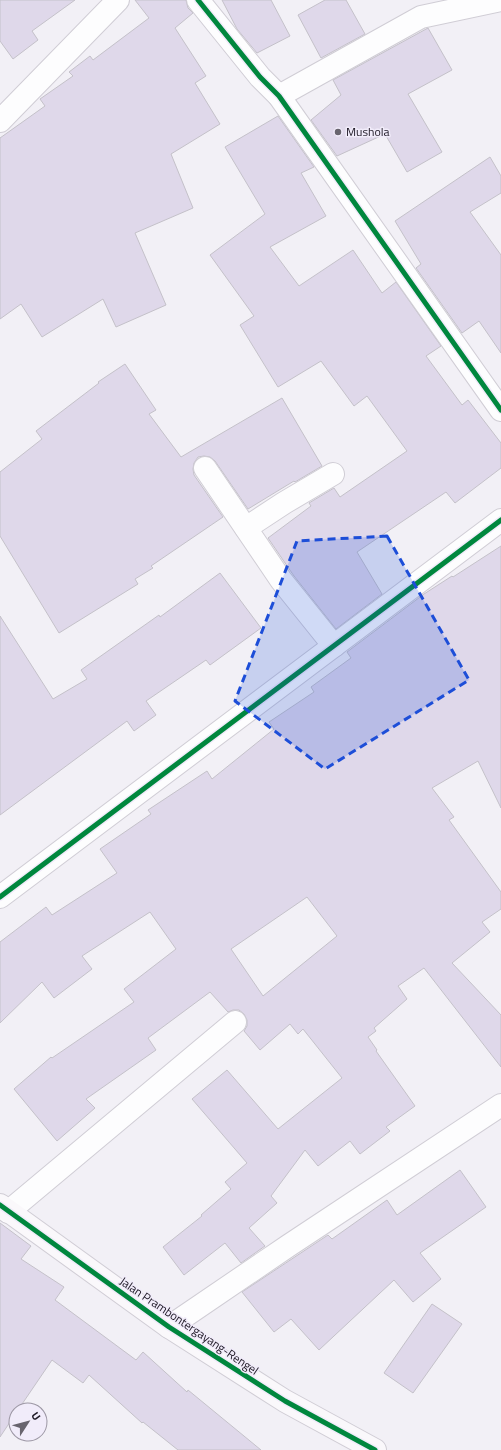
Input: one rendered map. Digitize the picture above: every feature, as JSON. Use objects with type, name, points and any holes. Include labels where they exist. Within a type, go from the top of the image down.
[{"type":"street","points":[[0,122],[118,0]]},
{"type":"street","points":[[198,0],[271,88],[501,410]]},
{"type":"street","points":[[271,88],[421,17],[501,0]]},
{"type":"street","points":[[205,468],[281,580],[334,646]]},
{"type":"street","points":[[246,528],[284,503],[333,474]]},
{"type":"street","points":[[0,896],[501,520]]},
{"type":"street","points":[[4,1209],[235,1022]]},
{"type":"street","points":[[169,1327],[501,1105]]},
{"type":"street","name":"Jalan Prambontergayang-Rengel","points":[[4,1209],[169,1327],[285,1401],[375,1450]]},
{"type":"highlighted area","points":[[387,536],[469,680],[325,769],[235,701],[297,541]]},
{"type":"building","points":[[0,0],[75,0],[32,31],[38,40],[13,59],[0,41]]},
{"type":"building","points":[[135,0],[186,0],[188,8],[193,13],[175,28],[206,76],[195,83],[220,124],[171,154],[193,208],[135,233],[166,305],[116,327],[103,299],[42,337],[21,304],[0,319],[0,138],[45,106],[40,99],[73,76],[69,72],[90,56],[93,60],[149,18]]},
{"type":"building","points":[[222,0],[271,0],[290,36],[257,53],[237,29]]},
{"type":"building","points":[[325,0],[346,0],[365,34],[321,58],[298,15]]},
{"type":"building","points":[[428,28],[452,70],[408,94],[442,152],[407,172],[385,134],[337,156],[311,120],[341,95],[333,80]]},
{"type":"building","points":[[278,116],[314,167],[301,173],[326,216],[270,247],[299,286],[353,250],[382,293],[396,282],[441,346],[426,356],[462,405],[468,400],[501,443],[501,468],[455,503],[446,492],[357,552],[382,594],[336,629],[294,576],[268,538],[311,506],[309,503],[334,488],[340,497],[407,451],[367,396],[354,406],[321,361],[278,387],[240,325],[254,316],[210,255],[265,214],[225,147]]},
{"type":"building","points":[[490,157],[501,176],[501,193],[470,212],[501,255],[501,353],[479,321],[462,333],[416,268],[421,264],[395,221]]},
{"type":"building","points":[[125,364],[156,410],[149,414],[181,457],[282,398],[322,466],[248,509],[215,461],[210,457],[198,457],[194,463],[194,475],[223,517],[151,566],[153,568],[135,579],[138,584],[59,633],[0,536],[0,472],[42,439],[36,431],[99,383],[98,382]]},
{"type":"building","points":[[501,546],[501,808],[478,761],[432,788],[454,817],[449,820],[501,892],[501,909],[482,922],[490,932],[452,963],[501,1015],[501,1067],[424,968],[398,986],[407,999],[374,1028],[376,1031],[368,1037],[377,1050],[376,1051],[415,1106],[386,1127],[390,1131],[360,1154],[350,1141],[318,1166],[305,1150],[271,1196],[277,1203],[249,1228],[265,1246],[241,1263],[225,1243],[184,1275],[163,1247],[202,1216],[201,1215],[231,1189],[225,1182],[247,1163],[192,1099],[227,1070],[278,1129],[342,1078],[303,1029],[298,1034],[290,1024],[260,1050],[244,1031],[247,1026],[247,1020],[244,1014],[239,1010],[228,1012],[210,992],[148,1038],[156,1050],[86,1099],[95,1108],[57,1141],[14,1089],[51,1057],[52,1058],[134,1002],[124,989],[176,949],[150,912],[82,956],[92,969],[54,998],[42,982],[0,1023],[0,942],[46,907],[52,915],[117,873],[100,849],[151,814],[148,810],[207,771],[212,779],[274,729],[269,722],[314,692],[311,687],[351,658],[347,652],[424,594],[452,576],[453,577]],"holes":[[[307,897],[337,936],[263,996],[231,949]]]},
{"type":"building","points":[[220,573],[261,628],[210,665],[206,660],[146,701],[156,715],[134,731],[127,721],[0,815],[0,616],[53,699],[87,679],[81,670],[159,615],[160,617]]},
{"type":"building","points":[[460,1170],[486,1207],[420,1253],[441,1279],[413,1302],[394,1280],[319,1350],[291,1319],[274,1332],[242,1292],[328,1235],[332,1239],[387,1200],[397,1215]]},
{"type":"building","points":[[0,1223],[31,1246],[21,1259],[64,1287],[55,1300],[136,1360],[143,1352],[187,1392],[188,1390],[261,1450],[178,1450],[143,1422],[142,1423],[89,1375],[83,1383],[52,1360],[23,1402],[8,1402],[8,1425],[0,1437]]},
{"type":"building","points":[[432,1304],[462,1324],[413,1393],[384,1373]]},
{"type":"cycle path","points":[[198,0],[260,77],[279,96],[501,410]]},
{"type":"cycle path","points":[[0,897],[501,520]]},
{"type":"cycle path","points":[[0,1205],[169,1327],[285,1401],[375,1450]]},
{"type":"place","name":"Mushola","points":[[338,132]]}]
